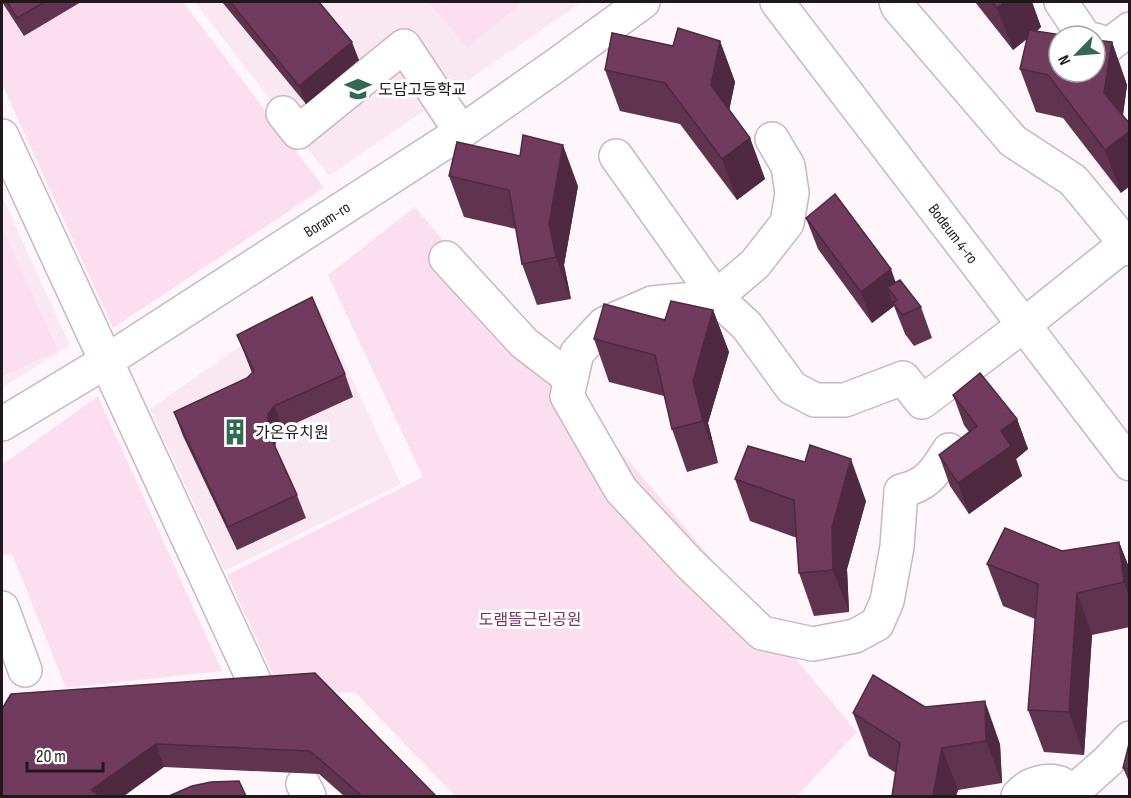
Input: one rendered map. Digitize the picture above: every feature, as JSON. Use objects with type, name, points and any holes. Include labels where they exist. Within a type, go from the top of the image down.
[{"type":"street","name":"Boram-ro","points":[[2,424],[105,362],[461,132],[643,2]]},
{"type":"street","name":"Bodeum 4-ro","points":[[777,2],[1130,464]]},
{"type":"street","points":[[616,156],[716,297],[747,326],[792,388],[815,400],[845,400],[903,378],[922,402],[1128,244],[1073,180],[1013,141],[953,73],[896,2]]},
{"type":"street","points":[[1060,2],[1076,24]]},
{"type":"street","points":[[1107,44],[1130,29]]},
{"type":"street","points":[[283,113],[298,132],[404,46],[461,132]]},
{"type":"street","points":[[2,136],[257,687]]},
{"type":"street","points":[[772,139],[788,166],[792,193],[787,223],[755,264],[716,297],[652,303],[604,324],[577,353],[567,396],[621,490],[689,563],[762,633],[813,644],[855,636],[877,624],[887,601],[897,547],[901,491],[918,487],[937,469],[949,450]]},
{"type":"street","points":[[446,258],[524,343],[571,379]]},
{"type":"street","points":[[2,608],[26,670]]},
{"type":"street","points":[[1018,796],[1029,786],[1052,781],[1064,785],[1075,794],[1130,738]]},
{"type":"shaded area","name":"도담고등학교","points":[[195,2],[582,2],[329,176]]},
{"type":"shaded area","points":[[2,196],[70,345],[2,388]]},
{"type":"shaded area","points":[[313,295],[401,484],[225,571],[150,409]],"holes":[[[262,394],[283,429],[276,437],[275,452]]]},
{"type":"green space","points":[[2,2],[183,2],[324,188],[113,328],[2,84]]},
{"type":"green space","points":[[428,2],[522,2],[468,48]]},
{"type":"green space","name":"도램뜰근린공원","points":[[415,207],[857,732],[797,796],[455,796],[355,692],[282,694],[227,575],[423,477],[328,275]]},
{"type":"green space","points":[[2,228],[58,350],[2,377]]},
{"type":"green space","points":[[98,396],[222,671],[66,688],[12,554],[2,555],[2,465]]},
{"type":"building","points":[[7,2],[45,2],[17,18]]},
{"type":"building","points":[[230,2],[319,2],[352,42],[299,86]]},
{"type":"building","points":[[992,2],[1005,2],[997,8]]},
{"type":"building","points":[[678,28],[720,41],[711,85],[750,138],[722,159],[665,83],[605,70],[612,33],[673,46]]},
{"type":"building","points":[[1029,30],[1047,33],[1047,75],[1020,69]]},
{"type":"building","points":[[1107,41],[1112,42],[1107,74]]},
{"type":"building","points":[[1055,84],[1105,84],[1104,93],[1130,124],[1130,131],[1105,150]]},
{"type":"building","points":[[523,135],[563,145],[549,224],[556,257],[522,264],[509,190],[449,176],[457,142],[520,156]]},
{"type":"building","points":[[835,194],[891,269],[861,292],[806,218]]},
{"type":"building","points":[[900,280],[921,307],[902,315],[893,303],[897,300],[887,287]]},
{"type":"building","name":"가온유치원","points":[[312,297],[345,374],[274,406],[268,414],[267,429],[297,495],[228,527],[174,412],[247,378],[254,371],[237,335]]},
{"type":"building","points":[[671,301],[713,310],[693,381],[703,421],[672,429],[655,355],[594,339],[604,304],[665,320]]},
{"type":"building","points":[[980,373],[1017,419],[1001,431],[1011,446],[958,483],[939,455],[977,426],[953,395]]},
{"type":"building","points":[[810,445],[851,459],[832,527],[833,570],[799,573],[794,500],[735,479],[748,446],[805,462]]},
{"type":"building","points":[[1005,528],[1062,551],[1119,542],[1124,582],[1077,593],[1069,712],[1028,710],[1038,584],[987,564]]},
{"type":"building","points":[[315,673],[436,796],[362,796],[310,751],[156,744],[91,790],[101,796],[2,796],[2,709],[11,694]]},
{"type":"building","points":[[873,675],[925,707],[985,701],[986,741],[942,748],[933,796],[892,796],[900,743],[853,713]]},
{"type":"building","points":[[1130,740],[1130,769],[1123,768]]},
{"type":"building","points":[[239,781],[246,796],[169,796],[192,786],[211,782]]},
{"type":"place","name":"도담고등학교","points":[[358,89]]},
{"type":"place","name":"가온유치원","points":[[235,432]]}]
